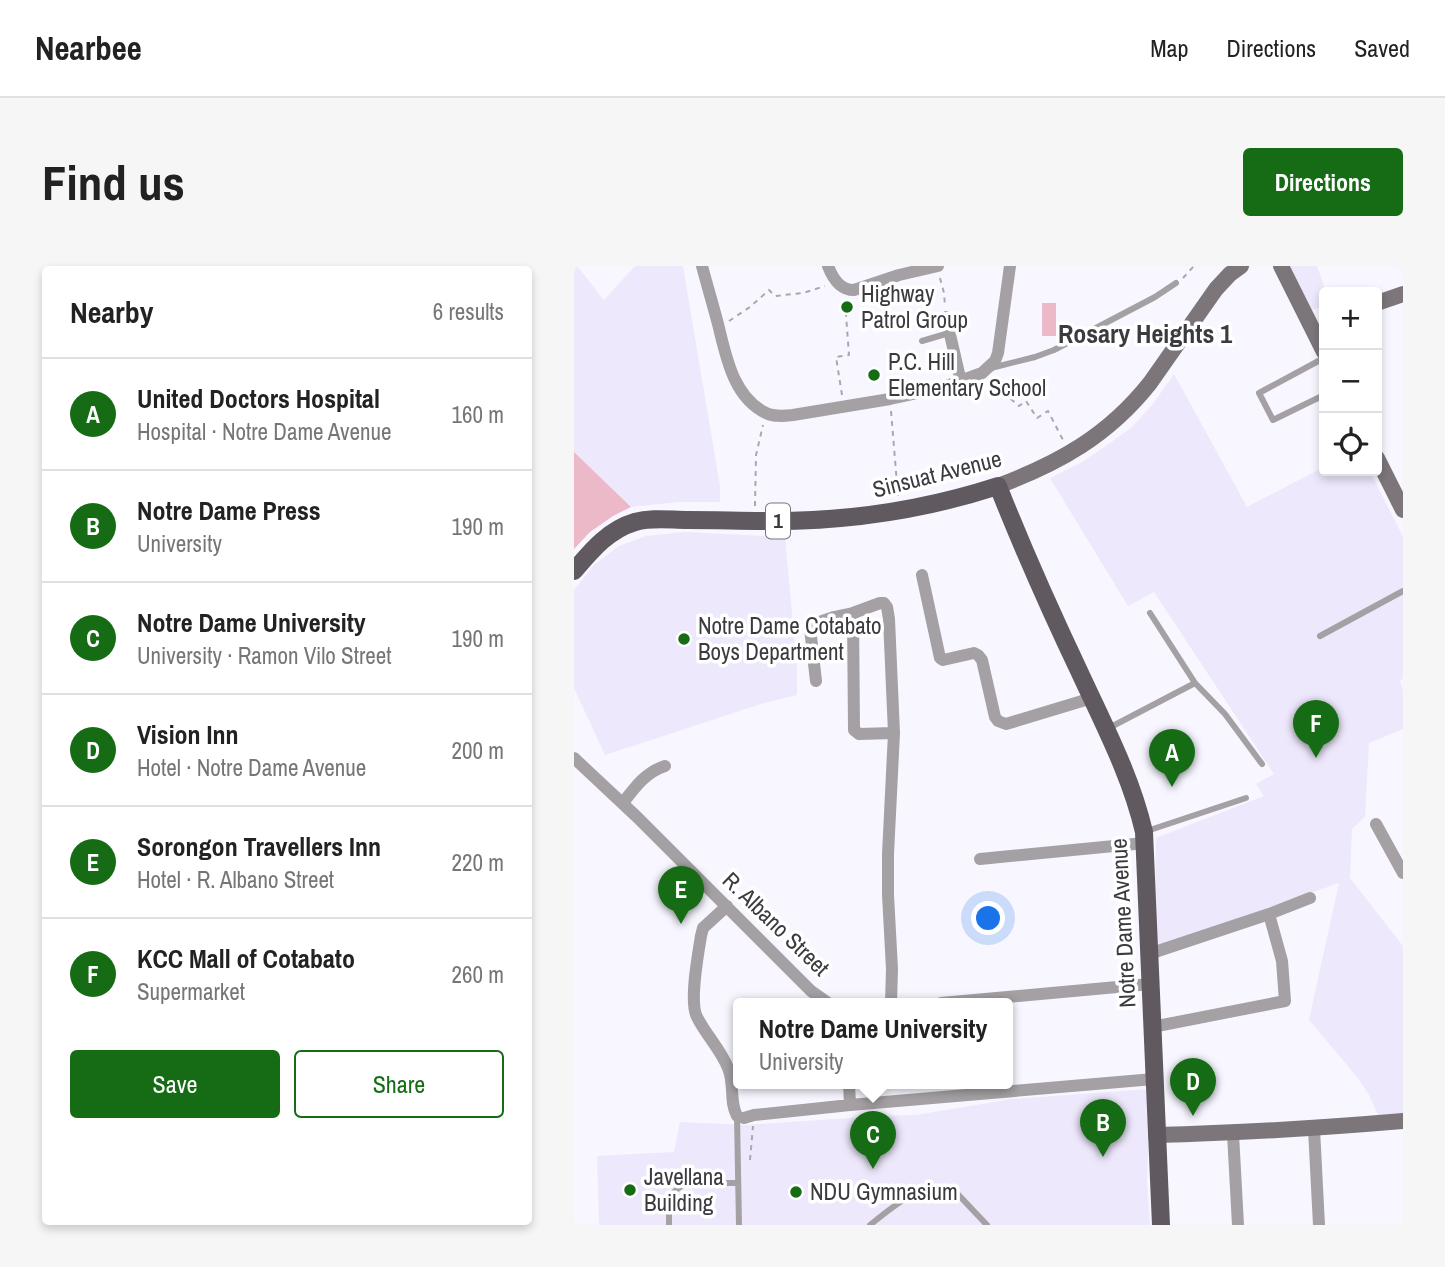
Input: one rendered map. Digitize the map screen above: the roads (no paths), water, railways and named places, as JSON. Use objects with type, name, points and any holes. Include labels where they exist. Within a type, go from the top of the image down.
[{"type":"main road","name":"Sinsuat Avenue","points":[[574,571],[608,535],[636,522],[657,519],[768,521],[866,517],[924,506],[998,486],[1029,474],[1083,446],[1115,421],[1150,383],[1216,289],[1241,266]]},
{"type":"main road","points":[[1281,266],[1318,324],[1323,350]]},
{"type":"main road","points":[[1382,301],[1403,294]]},
{"type":"main road","points":[[1382,468],[1403,510]]},
{"type":"main road","name":"Notre Dame Avenue","points":[[998,486],[1132,789],[1145,838],[1161,1225]]},
{"type":"main road","points":[[1156,1135],[1314,1129],[1394,1119]]},
{"type":"street","points":[[702,266],[735,379],[745,396],[756,407],[768,414],[779,416],[923,392],[987,372],[995,361],[1001,341],[1010,266]]},
{"type":"street","points":[[828,266],[836,282],[848,290],[899,275],[938,269]]},
{"type":"street","points":[[946,317],[961,382]]},
{"type":"street","points":[[922,575],[940,658],[943,660],[974,653],[978,655],[982,660],[998,721],[1006,724],[1091,698]]},
{"type":"street","points":[[816,681],[811,625],[884,603],[889,619],[894,733],[888,854],[891,998]]},
{"type":"street","points":[[853,613],[854,730],[859,734],[894,733]]},
{"type":"street","name":"R. Albano Street","points":[[574,758],[821,998]]},
{"type":"street","points":[[623,803],[642,780],[666,766]]},
{"type":"street","points":[[1376,824],[1403,873]]},
{"type":"street","points":[[980,859],[1145,838]]},
{"type":"street","points":[[1149,954],[1310,898]]},
{"type":"street","points":[[727,906],[703,928],[693,1003],[695,1014],[728,1067],[733,1094],[732,1107],[737,1116],[744,1118],[850,1105],[1154,1079]]},
{"type":"street","points":[[1152,1027],[1285,1001],[1282,961],[1269,914]]},
{"type":"street","points":[[996,998],[1150,984]]},
{"type":"street","points":[[849,1089],[850,1105]]},
{"type":"street","points":[[1314,1129],[1319,1225]]},
{"type":"street","points":[[1233,1134],[1238,1225]]},
{"type":"lane","points":[[987,372],[1054,350],[1155,297],[1176,283]]},
{"type":"lane","points":[[922,341],[949,333]]},
{"type":"lane","points":[[1319,358],[1259,393],[1273,420],[1319,397]]},
{"type":"lane","points":[[1321,636],[1403,591]]},
{"type":"lane","points":[[1150,613],[1195,683],[1225,714],[1262,764]]},
{"type":"lane","points":[[1106,730],[1195,683]]},
{"type":"lane","points":[[1145,838],[1246,798]]},
{"type":"lane","points":[[737,1116],[739,1225]]},
{"type":"lane","points":[[669,1225],[669,1202],[675,1191],[685,1183],[738,1183]]},
{"type":"lane","points":[[870,1225],[902,1199],[933,1188],[953,1188],[987,1225]]},
{"type":"place","name":"Highway Patrol Group","points":[[847,307]]},
{"type":"place","name":"P.C. Hill Elementary School","points":[[874,375]]},
{"type":"place","name":"Notre Dame Cotabato Boys Department","points":[[684,639]]},
{"type":"place","name":"KCC Mall of Cotabato","points":[[1316,758]]},
{"type":"place","name":"United Doctors Hospital","points":[[1172,787]]},
{"type":"place","name":"Sorongon Travellers Inn","points":[[681,924]]},
{"type":"place","name":"Vision Inn","points":[[1193,1116]]},
{"type":"place","name":"Notre Dame Press","points":[[1103,1157]]},
{"type":"place","name":"Notre Dame University","points":[[873,1169]]},
{"type":"place","name":"Javellana Building","points":[[630,1190]]},
{"type":"place","name":"NDU Gymnasium","points":[[796,1192]]},
{"type":"district","name":"Rosary Heights 1","points":[[1145,334]]}]
